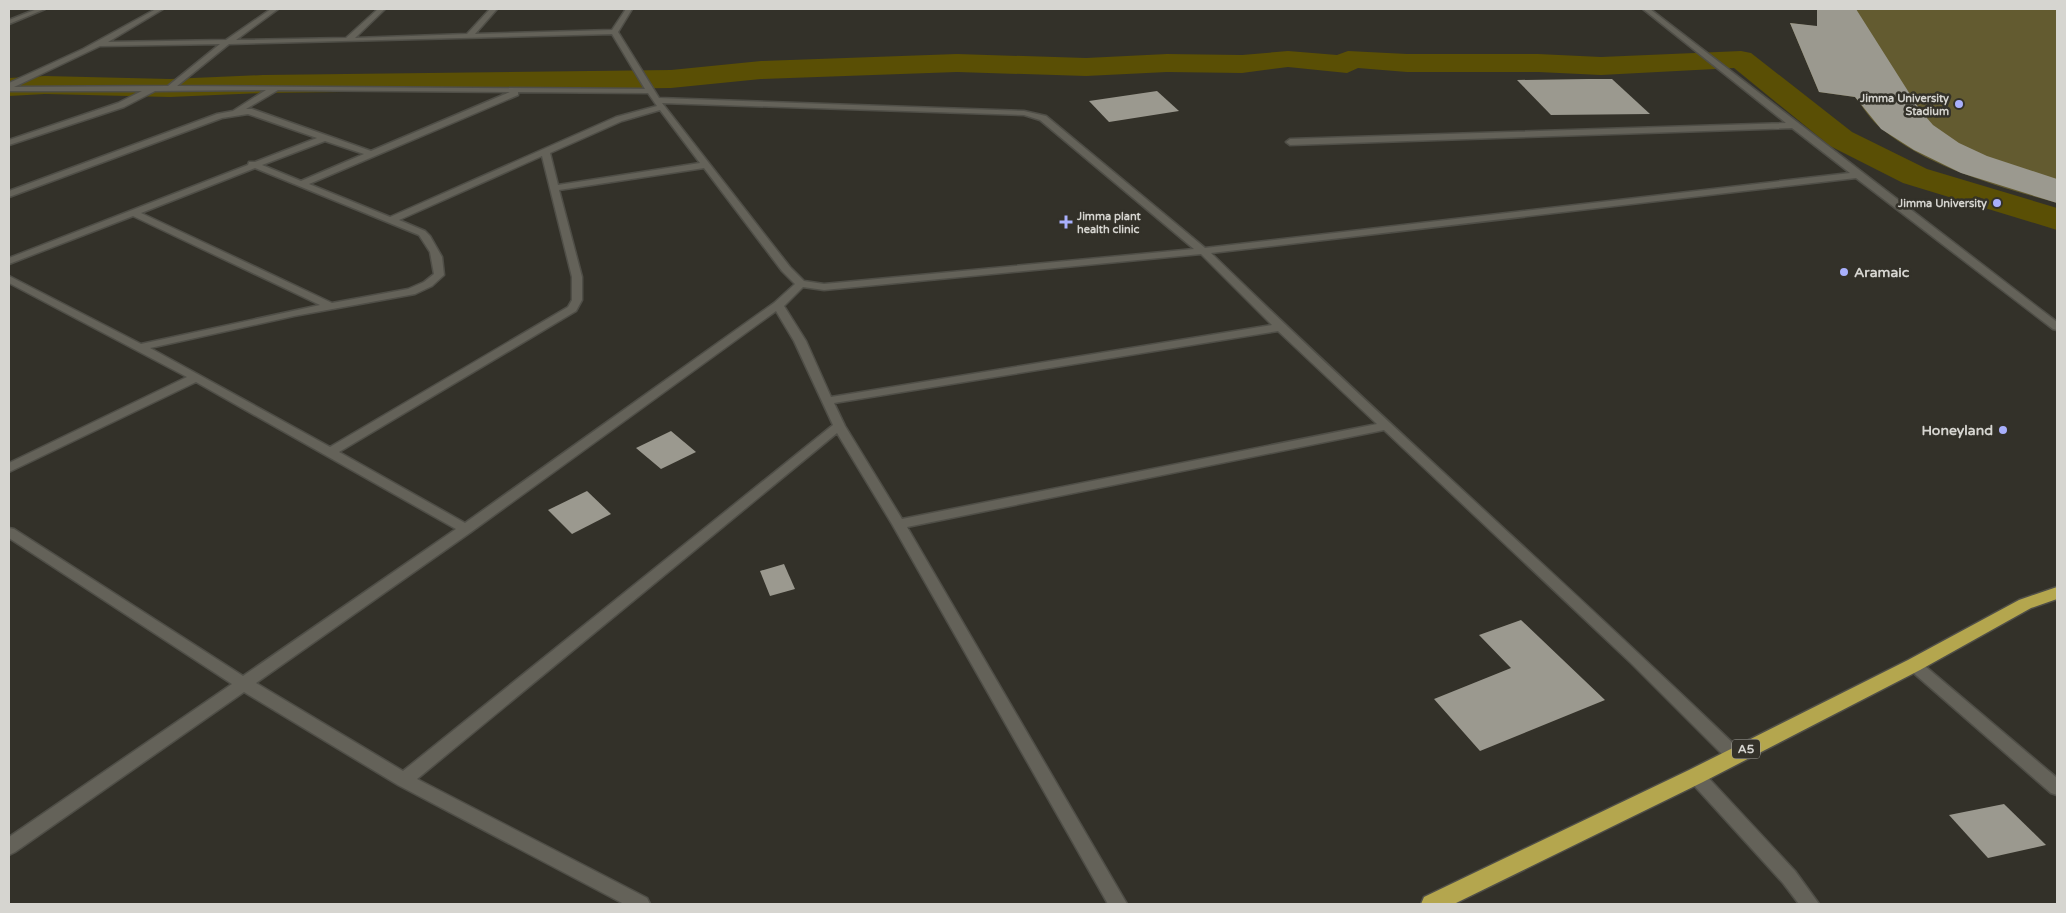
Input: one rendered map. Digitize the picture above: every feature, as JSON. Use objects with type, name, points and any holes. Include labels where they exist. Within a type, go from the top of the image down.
[{"type":"highway","name":"A5","points":[[1432,904],[1696,776],[1914,665],[2025,604],[2057,593]]},
{"type":"street","points":[[19,10],[40,9]]},
{"type":"street","points":[[9,22],[40,9]]},
{"type":"street","points":[[9,88],[101,44],[160,9]]},
{"type":"street","points":[[170,88],[226,43],[274,9]]},
{"type":"street","points":[[348,40],[382,9]]},
{"type":"street","points":[[468,37],[494,9]]},
{"type":"street","points":[[614,32],[629,9]]},
{"type":"street","points":[[1646,9],[1793,125],[2057,327]]},
{"type":"street","points":[[101,44],[226,43],[614,32]]},
{"type":"street","points":[[614,32],[659,103],[786,270],[801,284],[824,287],[1204,251],[1858,175]]},
{"type":"street","points":[[9,88],[521,90],[648,87]]},
{"type":"street","points":[[9,143],[121,105],[155,88]]},
{"type":"street","points":[[9,194],[220,116],[237,112],[277,88]]},
{"type":"street","points":[[301,184],[521,90]]},
{"type":"street","points":[[392,220],[618,119],[659,103],[1034,115],[1044,118],[1204,251],[1280,327],[1637,660],[1734,755]]},
{"type":"street","points":[[237,112],[261,114],[371,154]]},
{"type":"street","points":[[1290,142],[1793,125]]},
{"type":"street","points":[[9,261],[252,164],[324,138]]},
{"type":"street","points":[[332,452],[572,308],[577,300],[577,276],[545,151]]},
{"type":"street","points":[[140,347],[410,292],[428,284],[439,275],[440,263],[433,245],[422,233],[252,164]]},
{"type":"street","points":[[554,188],[705,165]]},
{"type":"street","points":[[132,212],[332,307]]},
{"type":"street","points":[[9,279],[196,377],[466,529]]},
{"type":"street","points":[[9,847],[466,529],[778,305],[801,284]]},
{"type":"street","points":[[778,305],[800,341],[839,426],[899,524],[1118,904]]},
{"type":"street","points":[[826,401],[1280,327]]},
{"type":"street","points":[[9,468],[196,377]]},
{"type":"street","points":[[404,780],[839,426]]},
{"type":"street","points":[[899,524],[1147,476],[1387,426]]},
{"type":"street","points":[[9,532],[244,684],[404,780],[641,904]]},
{"type":"street","points":[[1914,665],[2057,788]]},
{"type":"street","points":[[1696,776],[1789,877],[1810,904]]},
{"type":"shaded area","name":"Jimma University Stadium","points":[[1817,9],[2057,9],[2057,203],[1966,175],[1921,155],[1878,126],[1855,97],[1819,92],[1790,23],[1821,27]]},
{"type":"building","points":[[1817,9],[1856,9],[1920,110],[1933,125],[1959,143],[1987,156],[2057,179],[2057,203],[1961,173],[1914,150],[1881,129],[1855,97],[1819,92],[1790,23],[1817,26]]},
{"type":"building","points":[[1612,79],[1650,114],[1551,115],[1517,80]]},
{"type":"building","points":[[1157,91],[1179,111],[1109,122],[1089,101]]},
{"type":"building","points":[[671,431],[696,452],[661,469],[636,448]]},
{"type":"building","points":[[587,491],[611,514],[572,534],[548,510]]},
{"type":"building","points":[[784,564],[795,589],[770,596],[760,571]]},
{"type":"building","points":[[1521,620],[1605,700],[1480,751],[1434,699],[1511,668],[1479,635]]},
{"type":"building","points":[[2004,804],[2046,845],[1988,858],[1949,815]]},
{"type":"waterway","points":[[9,87],[45,85],[170,88],[263,84],[671,79],[761,70],[957,63],[1086,67],[1167,63],[1242,64],[1288,59],[1347,64],[1348,59],[1407,63],[1538,63],[1601,66],[1741,59],[1841,139],[1915,176],[2057,219]]},
{"type":"place","name":"Jimma University Stadium","points":[[1959,104]]},
{"type":"place","name":"Jimma University","points":[[1997,203]]},
{"type":"place","name":"Jimma plant health clinic","points":[[1066,222]]},
{"type":"place","name":"Aramaic","points":[[1844,272]]},
{"type":"place","name":"Honeyland","points":[[2003,430]]}]
